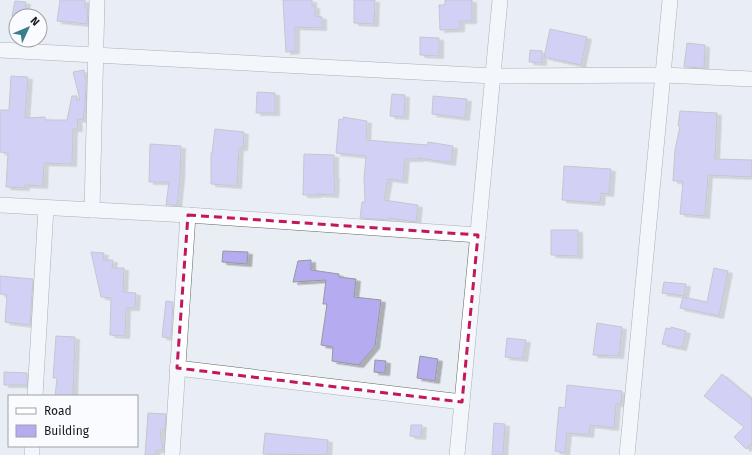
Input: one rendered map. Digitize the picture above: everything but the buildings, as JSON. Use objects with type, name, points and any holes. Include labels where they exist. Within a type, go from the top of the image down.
[{"type":"street","points":[[92,210],[98,0]]},
{"type":"street","points":[[457,455],[500,0]]},
{"type":"street","points":[[627,455],[670,0]]},
{"type":"street","points":[[0,50],[493,76],[664,75],[752,79]]},
{"type":"street","points":[[0,205],[188,215],[478,235]]},
{"type":"street","points":[[35,395],[46,208]]},
{"type":"street","points":[[172,455],[188,215]]},
{"type":"street","points":[[177,368],[462,402]]},
{"type":"highlighted area","points":[[188,215],[478,235],[462,402],[177,368]]}]
